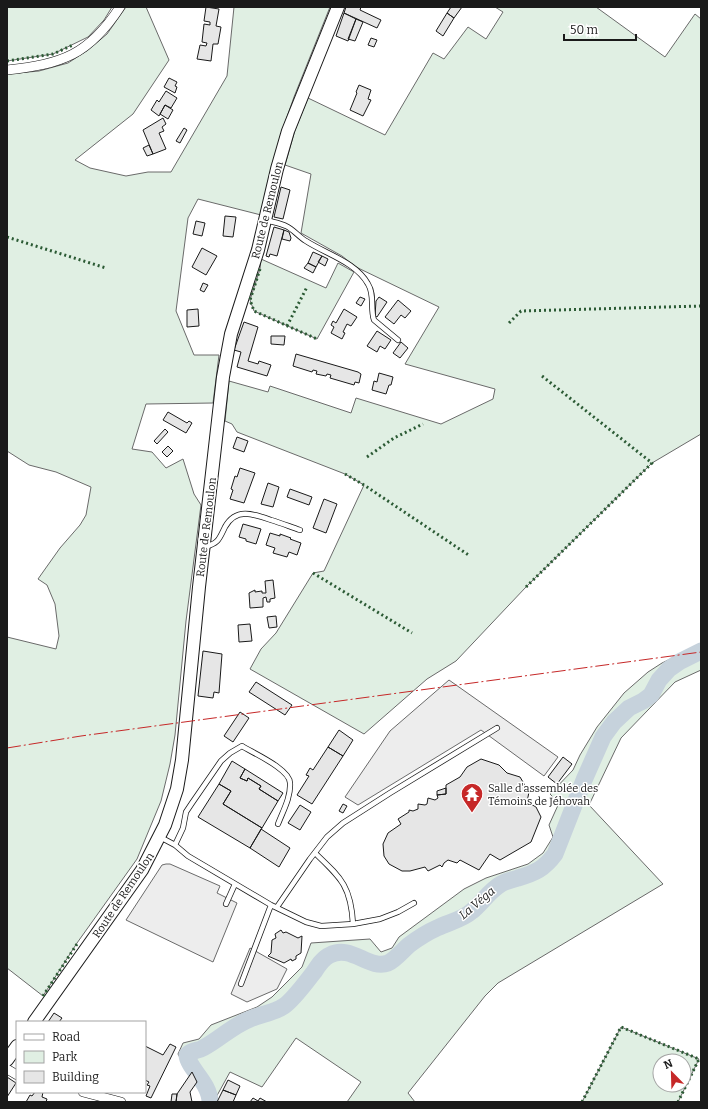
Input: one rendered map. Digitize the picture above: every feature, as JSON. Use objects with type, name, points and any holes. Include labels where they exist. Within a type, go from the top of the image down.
[{"type":"main road","name":"Route de Remoulon","points":[[35,1021],[142,870],[160,837],[177,789],[182,760],[203,548],[231,334],[258,250],[277,169],[288,131],[338,7]]},
{"type":"main road","points":[[7,1060],[16,1047]]},
{"type":"street","points":[[7,70],[33,67],[54,62],[72,55],[84,47],[108,25],[120,7]]},
{"type":"street","points":[[7,1069],[16,1074]]},
{"type":"street","points":[[87,1093],[122,1102]]},
{"type":"lane","points":[[266,220],[287,226],[298,236],[315,247],[353,267],[364,277],[371,291],[372,316],[374,320],[398,340]]},
{"type":"lane","points":[[203,548],[218,541],[228,521],[241,514],[251,513],[300,530]]},
{"type":"lane","points":[[277,907],[327,837],[343,823],[355,814],[497,728]]},
{"type":"lane","points":[[175,845],[183,828],[186,812],[192,803],[222,761],[230,753],[242,746],[272,762],[286,775],[290,781],[288,798],[278,824]]},
{"type":"lane","points":[[160,837],[175,845],[188,856],[271,905],[306,922],[321,926],[353,924],[390,916],[414,903]]},
{"type":"lane","points":[[315,853],[339,877],[347,890],[352,907],[353,924]]},
{"type":"lane","points":[[226,904],[235,884]]},
{"type":"lane","points":[[241,984],[271,905]]},
{"type":"green space","points":[[7,7],[112,7],[104,20],[88,37],[53,54],[7,61]]},
{"type":"green space","points":[[126,7],[146,7],[169,60],[133,114],[75,160],[90,168],[126,176],[148,172],[171,172],[227,76],[234,7],[330,7],[281,134],[261,215],[198,199],[188,218],[176,311],[194,355],[219,355],[213,403],[146,404],[132,449],[152,452],[166,468],[183,459],[194,494],[201,505],[186,621],[175,735],[170,764],[161,801],[137,859],[77,943],[43,996],[7,968],[7,637],[56,649],[59,636],[55,604],[47,585],[38,579],[86,515],[91,487],[56,472],[29,465],[7,451],[7,74],[39,71],[68,63],[88,50],[107,34]]},
{"type":"green space","points":[[495,7],[596,7],[665,57],[695,14],[701,19],[701,434],[652,463],[526,587],[456,661],[427,679],[364,734],[250,669],[261,649],[276,633],[313,573],[324,571],[364,485],[345,474],[237,432],[232,424],[225,421],[229,381],[268,392],[270,386],[351,413],[356,398],[441,424],[493,399],[495,389],[405,364],[439,307],[356,267],[342,256],[301,233],[311,174],[285,165],[295,130],[308,98],[385,135],[433,53],[444,59],[468,27],[486,39],[503,12]]},
{"type":"green space","points":[[261,259],[326,288],[338,263],[354,272],[317,339],[254,311],[250,300],[260,269]]},
{"type":"green space","points":[[701,644],[701,670],[675,682],[621,738],[589,805],[663,884],[498,983],[485,996],[408,1093],[415,1102],[347,1102],[361,1082],[296,1038],[262,1087],[230,1072],[214,1101],[212,1089],[199,1065],[186,1069],[178,1054],[183,1043],[199,1039],[211,1025],[257,1007],[272,997],[302,967],[311,943],[370,939],[381,952],[392,948],[399,937],[464,889],[486,878],[528,864],[543,853],[553,837],[549,825],[559,803],[550,794],[573,770],[597,727],[624,693],[648,672],[662,663]]},
{"type":"green space","points":[[621,1027],[684,1053],[652,1053],[652,1093],[682,1093],[678,1102],[582,1102]]},
{"type":"green space","points":[[692,1056],[699,1059],[692,1073]]},
{"type":"shaded area","points":[[449,680],[558,757],[544,776],[481,730],[358,805],[345,797],[390,731]]},
{"type":"shaded area","points":[[170,864],[220,886],[217,893],[237,903],[213,962],[126,920],[162,865]]},
{"type":"shaded area","points":[[250,948],[287,969],[277,989],[247,1002],[231,994]]},
{"type":"building","points":[[206,7],[219,9],[216,26],[221,27],[218,44],[213,44],[211,61],[197,59],[200,45],[206,46],[207,43],[202,42],[204,24],[210,25],[210,22],[204,21]]},
{"type":"building","points":[[346,7],[361,7],[360,10],[381,20],[377,28],[344,13]]},
{"type":"building","points":[[451,7],[462,7],[454,18],[447,13]]},
{"type":"building","points":[[344,13],[356,19],[348,41],[336,36]]},
{"type":"building","points":[[447,13],[454,18],[443,36],[436,31]]},
{"type":"building","points":[[356,19],[363,22],[355,41],[348,39]]},
{"type":"building","points":[[371,38],[377,40],[374,47],[368,45]]},
{"type":"building","points":[[169,78],[177,82],[175,86],[177,87],[175,93],[164,87]]},
{"type":"building","points":[[359,85],[371,90],[368,99],[371,100],[363,116],[350,110]]},
{"type":"building","points":[[166,91],[177,98],[171,108],[165,105],[159,116],[151,110],[157,100],[159,102]]},
{"type":"building","points":[[165,105],[173,110],[168,119],[160,114]]},
{"type":"building","points":[[163,118],[166,124],[162,127],[164,131],[159,133],[166,149],[153,154],[143,130]]},
{"type":"building","points":[[184,128],[187,130],[180,143],[176,141]]},
{"type":"building","points":[[149,145],[153,154],[147,156],[143,148]]},
{"type":"building","points":[[281,187],[290,190],[283,219],[274,217]]},
{"type":"building","points":[[225,216],[236,217],[233,237],[223,236]]},
{"type":"building","points":[[196,221],[205,223],[202,236],[193,234]]},
{"type":"building","points":[[274,227],[284,230],[277,256],[270,254],[269,257],[266,256]]},
{"type":"building","points":[[284,230],[289,232],[291,238],[290,241],[282,239]]},
{"type":"building","points":[[202,248],[217,256],[206,275],[192,267]]},
{"type":"building","points":[[313,252],[322,256],[316,267],[308,263]]},
{"type":"building","points":[[322,256],[328,259],[325,266],[318,262]]},
{"type":"building","points":[[308,263],[316,267],[313,273],[304,268]]},
{"type":"building","points":[[203,283],[208,285],[204,292],[200,290]]},
{"type":"building","points":[[360,297],[365,299],[361,306],[356,303]]},
{"type":"building","points":[[379,297],[387,302],[377,317],[375,316],[376,301]]},
{"type":"building","points":[[398,300],[411,311],[405,318],[401,315],[394,324],[385,317]]},
{"type":"building","points":[[198,309],[199,326],[187,327],[187,310]]},
{"type":"building","points":[[344,309],[357,317],[351,326],[347,324],[343,332],[345,333],[342,339],[331,333],[334,327],[331,325],[333,321],[336,323]]},
{"type":"building","points":[[244,322],[258,327],[248,361],[258,364],[259,361],[271,365],[267,376],[237,367],[241,352],[234,350]]},
{"type":"building","points":[[377,331],[391,340],[385,349],[380,346],[377,352],[367,346]]},
{"type":"building","points":[[271,336],[285,336],[284,345],[271,344]]},
{"type":"building","points":[[401,342],[408,348],[400,358],[393,353]]},
{"type":"building","points":[[296,354],[358,372],[361,374],[359,383],[355,382],[354,385],[330,378],[331,375],[327,374],[326,376],[316,374],[317,371],[313,370],[312,372],[293,366]]},
{"type":"building","points":[[379,373],[393,377],[386,394],[372,390],[374,381],[377,382]]},
{"type":"building","points":[[168,412],[187,423],[189,421],[192,423],[186,433],[163,420]]},
{"type":"building","points":[[165,429],[168,432],[157,444],[154,441]]},
{"type":"building","points":[[237,437],[248,441],[244,452],[233,448]]},
{"type":"building","points":[[168,446],[173,451],[167,457],[162,452]]},
{"type":"building","points":[[240,468],[255,473],[244,503],[230,499],[235,476],[237,477]]},
{"type":"building","points":[[268,483],[279,487],[273,507],[261,504]]},
{"type":"building","points":[[290,489],[312,497],[309,505],[287,497]]},
{"type":"building","points":[[324,499],[337,504],[326,533],[313,528]]},
{"type":"building","points":[[243,524],[261,529],[256,544],[239,537]]},
{"type":"building","points":[[270,533],[280,536],[280,534],[301,543],[297,555],[289,552],[287,557],[273,553],[275,548],[266,545]]},
{"type":"building","points":[[273,580],[275,598],[270,599],[270,602],[267,602],[266,597],[263,598],[263,607],[250,608],[249,593],[255,590],[255,592],[262,591],[262,593],[266,593],[265,581]]},
{"type":"building","points":[[276,616],[277,627],[269,628],[267,617]]},
{"type":"building","points":[[250,624],[252,641],[239,642],[238,625]]},
{"type":"building","points":[[203,651],[222,654],[219,693],[214,692],[213,698],[198,696]]},
{"type":"building","points":[[256,682],[292,705],[285,715],[249,692]]},
{"type":"building","points":[[240,712],[249,718],[233,742],[224,736]]},
{"type":"building","points":[[339,730],[353,740],[343,756],[328,747]]},
{"type":"building","points":[[328,747],[343,756],[312,804],[297,795],[309,776],[306,775],[310,768],[313,770]]},
{"type":"building","points":[[563,757],[572,764],[557,784],[548,777]]},
{"type":"building","name":"Salle d'assemblée des Témoins de Jéhovah","points":[[481,759],[499,765],[507,773],[520,777],[529,792],[527,802],[536,807],[541,817],[531,842],[500,860],[490,854],[479,870],[460,860],[457,863],[448,860],[442,867],[440,865],[428,871],[425,867],[410,871],[402,871],[389,864],[384,856],[383,844],[388,833],[401,824],[398,819],[409,812],[409,810],[413,811],[418,809],[418,804],[427,804],[428,798],[435,800],[438,798],[437,795],[446,794],[446,785],[460,777],[467,767]]},
{"type":"building","points":[[232,761],[245,769],[240,778],[247,781],[248,778],[261,786],[259,789],[278,801],[262,828],[223,804],[231,791],[219,784]]},
{"type":"building","points":[[245,769],[283,793],[278,801],[259,789],[261,786],[248,778],[247,781],[240,778]]},
{"type":"building","points":[[219,784],[231,791],[223,804],[262,828],[250,848],[198,817]]},
{"type":"building","points":[[446,788],[446,794],[437,795],[437,791]]},
{"type":"building","points":[[343,804],[347,806],[343,813],[339,811]]},
{"type":"building","points":[[300,805],[311,812],[300,830],[288,823]]},
{"type":"building","points":[[261,829],[290,848],[279,867],[250,848]]},
{"type":"building","points":[[281,930],[283,933],[286,932],[298,938],[302,936],[301,953],[296,956],[296,959],[292,961],[291,959],[284,963],[268,956],[271,953],[272,940],[276,938],[275,934]]},
{"type":"building","points":[[54,1013],[62,1018],[60,1021],[49,1021]]},
{"type":"building","points":[[170,1044],[176,1047],[151,1098],[146,1096],[150,1086],[147,1085],[149,1082],[146,1080],[146,1046],[163,1055]]},
{"type":"building","points":[[192,1072],[197,1082],[190,1092],[192,1102],[176,1102],[177,1094]]},
{"type":"building","points":[[7,1077],[16,1083],[7,1097]]},
{"type":"building","points":[[228,1080],[240,1086],[236,1095],[223,1090]]},
{"type":"building","points":[[223,1090],[236,1095],[233,1102],[217,1102]]},
{"type":"building","points":[[34,1093],[43,1093],[42,1097],[47,1099],[46,1102],[26,1102],[30,1095],[32,1096]]},
{"type":"building","points":[[172,1094],[177,1094],[176,1102],[171,1102]]},
{"type":"building","points":[[253,1098],[258,1101],[260,1098],[267,1102],[250,1102]]},
{"type":"waterway","name":"La Véga","points":[[210,1102],[207,1088],[188,1060],[187,1055],[189,1053],[201,1049],[254,1017],[284,1006],[300,990],[321,962],[330,955],[338,952],[353,955],[374,963],[388,963],[409,945],[423,936],[468,914],[501,884],[534,872],[543,867],[555,854],[584,780],[603,737],[614,722],[629,708],[651,695],[659,680],[669,669],[701,651]]},
{"type":"hedge","points":[[7,61],[53,54],[73,45]]},
{"type":"hedge","points":[[7,237],[106,268]]},
{"type":"hedge","points":[[260,269],[250,300],[254,311],[317,339]]},
{"type":"hedge","points":[[287,326],[307,287]]},
{"type":"hedge","points":[[509,323],[521,311],[701,306]]},
{"type":"hedge","points":[[526,587],[652,463],[542,376]]},
{"type":"hedge","points":[[367,457],[394,438],[423,424]]},
{"type":"hedge","points":[[345,474],[364,485],[470,556]]},
{"type":"hedge","points":[[313,573],[412,633]]},
{"type":"hedge","points":[[43,996],[77,944]]},
{"type":"hedge","points":[[582,1102],[621,1027],[699,1059],[678,1102]]},
{"type":"power","points":[[7,748],[81,736],[701,652]]},
{"type":"place","name":"Salle d'assemblée des Témoins de Jéhovah","points":[[472,814]]}]
